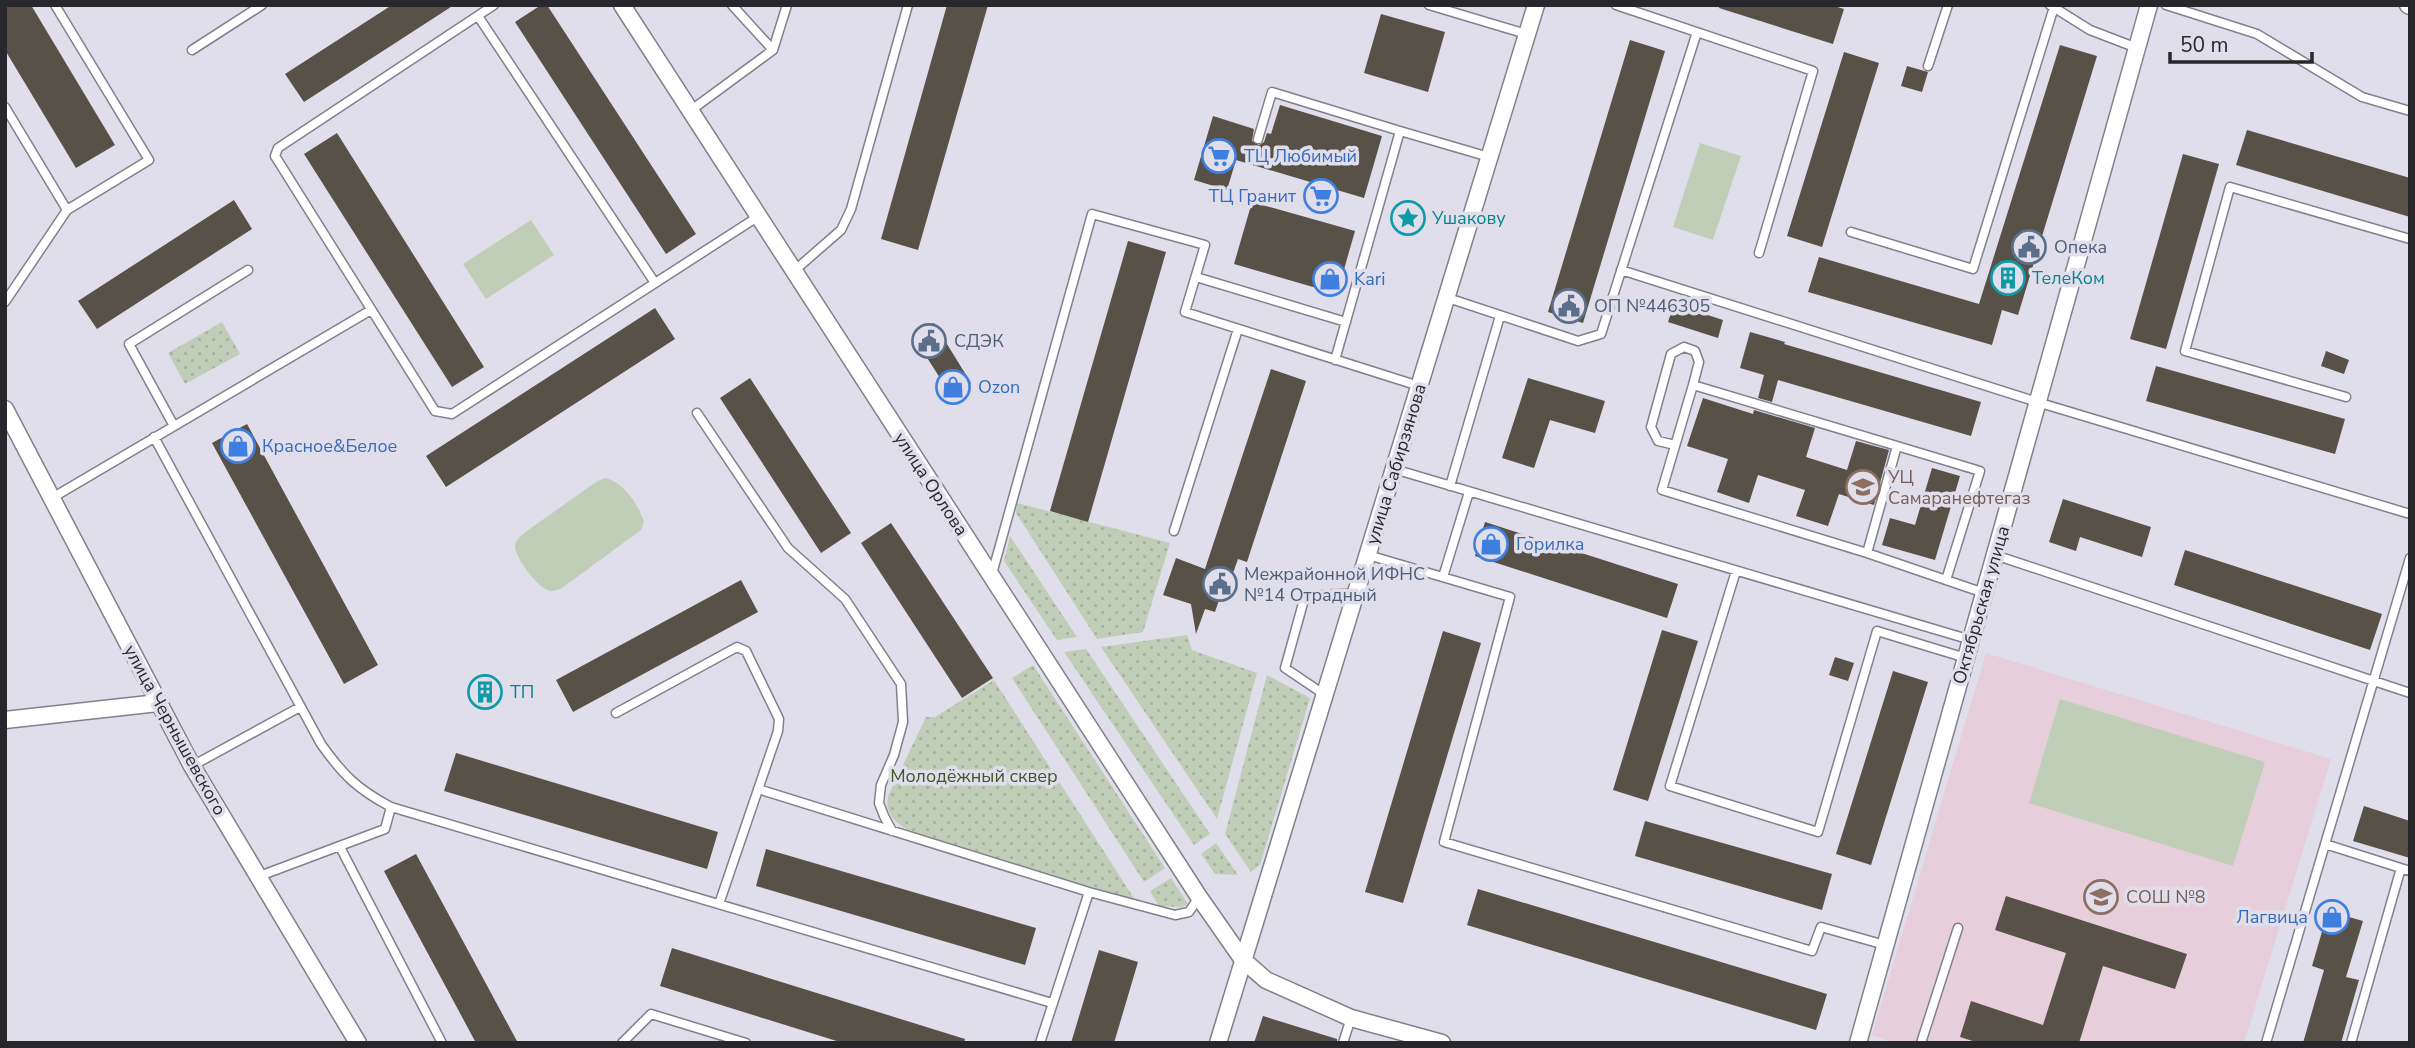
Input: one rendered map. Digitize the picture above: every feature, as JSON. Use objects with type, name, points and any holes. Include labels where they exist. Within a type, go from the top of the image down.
[{"type":"street","name":"улица Орлова","points":[[622,5],[1199,898],[1243,960],[1266,981],[1351,1017],[1442,1043]]},
{"type":"street","name":"улица Сабирзянова","points":[[1218,1043],[1536,5]]},
{"type":"street","name":"Октябрьская улица","points":[[1858,1043],[2149,5]]},
{"type":"street","name":"улица Чернышевского","points":[[5,409],[192,766],[358,1043]]},
{"type":"street","points":[[5,720],[158,703]]},
{"type":"lane","points":[[5,302],[67,210],[149,160],[55,5]]},
{"type":"lane","points":[[192,50],[261,5]]},
{"type":"lane","points":[[494,5],[278,148],[275,156],[435,411],[452,414],[759,216]]},
{"type":"lane","points":[[732,5],[773,50]]},
{"type":"lane","points":[[690,111],[773,50],[787,5]]},
{"type":"lane","points":[[794,271],[841,230],[851,209],[908,5]]},
{"type":"lane","points":[[1429,5],[1526,34]]},
{"type":"lane","points":[[1616,5],[1813,71],[1759,253]]},
{"type":"lane","points":[[1928,66],[1948,5]]},
{"type":"lane","points":[[2166,5],[2257,34],[2362,97],[2410,111]]},
{"type":"lane","points":[[1851,232],[1973,269],[2052,6],[2090,30],[2137,48]]},
{"type":"lane","points":[[478,16],[655,283]]},
{"type":"lane","points":[[1447,298],[1578,341],[1601,334],[1696,32]]},
{"type":"lane","points":[[1258,139],[1272,92],[1489,157]]},
{"type":"lane","points":[[5,107],[67,210]]},
{"type":"lane","points":[[1335,360],[1400,131]]},
{"type":"lane","points":[[2346,397],[2185,351],[2230,187],[2410,239]]},
{"type":"lane","points":[[991,576],[1092,214],[1205,245],[1185,312],[1419,386]]},
{"type":"lane","points":[[174,426],[129,344],[247,270]]},
{"type":"lane","points":[[1620,270],[2038,402],[2410,514]]},
{"type":"lane","points":[[1196,277],[1346,322]]},
{"type":"lane","points":[[52,498],[371,310]]},
{"type":"lane","points":[[1450,486],[1500,316]]},
{"type":"lane","points":[[1174,531],[1238,329]]},
{"type":"lane","points":[[1675,445],[1658,441],[1651,428],[1671,354],[1684,347],[1695,351],[1699,362],[1662,490],[1867,553],[1984,593]]},
{"type":"lane","points":[[1693,385],[1980,471],[1946,580]]},
{"type":"lane","points":[[697,413],[788,548],[845,599],[901,684],[903,722],[894,755],[881,785],[879,803],[892,831]]},
{"type":"lane","points":[[154,437],[321,744],[340,771],[363,792],[391,807],[1052,1003]]},
{"type":"lane","points":[[1867,553],[1897,446]]},
{"type":"lane","points":[[1394,469],[1971,640]]},
{"type":"lane","points":[[1443,577],[1469,492]]},
{"type":"lane","points":[[1368,555],[1510,597],[1444,842],[1812,951],[1821,927],[1885,945]]},
{"type":"lane","points":[[1995,555],[2410,693]]},
{"type":"lane","points":[[2266,1043],[2410,558]]},
{"type":"lane","points":[[1736,571],[1670,786],[1818,832],[1877,631],[1966,659]]},
{"type":"lane","points":[[1325,695],[1285,668],[1305,596],[1356,593]]},
{"type":"lane","points":[[616,713],[737,647],[746,651],[779,719],[778,731],[719,904]]},
{"type":"lane","points":[[192,766],[300,708]]},
{"type":"lane","points":[[758,789],[1088,892],[1175,915],[1189,912],[1199,898]]},
{"type":"lane","points":[[257,877],[385,829],[391,807]]},
{"type":"lane","points":[[2325,844],[2406,870],[2351,1043]]},
{"type":"lane","points":[[340,847],[442,1043]]},
{"type":"lane","points":[[1040,1043],[1088,892]]},
{"type":"lane","points":[[1921,1043],[1958,928]]},
{"type":"lane","points":[[622,1043],[651,1014],[746,1043]]},
{"type":"lane","points":[[1343,1043],[1351,1017]]},
{"type":"shaded area","name":"СОШ №8","points":[[1986,653],[2331,759],[2244,1043],[1894,1043],[1872,1035]]},
{"type":"green space","points":[[1700,143],[1741,156],[1713,240],[1673,227]]},
{"type":"green space","points":[[531,220],[554,255],[486,299],[463,264]]},
{"type":"green space","points":[[222,322],[240,354],[185,384],[168,353]]},
{"type":"green space","points":[[605,478],[618,484],[634,501],[644,522],[641,530],[562,588],[552,591],[546,589],[524,566],[516,552],[517,541],[524,533]]},
{"type":"green space","points":[[1017,503],[1170,543],[1143,632],[1097,639],[1016,513]]},
{"type":"green space","points":[[1010,536],[1077,637],[1057,640],[1004,561]]},
{"type":"green space","points":[[1187,635],[1192,650],[1257,673],[1217,819],[1101,647]]},
{"type":"green space","points":[[1086,649],[1210,834],[1194,845],[1064,652]]},
{"type":"green space","points":[[1033,665],[1165,868],[1144,882],[1012,678]]},
{"type":"green space","points":[[1267,675],[1310,698],[1260,865],[1251,872],[1225,834]]},
{"type":"green space","name":"Молодёжный сквер","points":[[994,680],[1135,900],[913,833],[890,814],[888,796],[926,717],[935,717]]},
{"type":"green space","points":[[2060,699],[2265,762],[2233,866],[2029,803]]},
{"type":"green space","points":[[1216,843],[1238,875],[1215,874],[1201,854]]},
{"type":"green space","points":[[1171,878],[1188,904],[1182,907],[1159,906],[1150,891]]},
{"type":"building","points":[[5,5],[31,5],[115,145],[76,168],[5,50]]},
{"type":"building","points":[[392,5],[454,5],[304,102],[285,74]]},
{"type":"building","points":[[541,5],[547,5],[696,234],[666,254],[515,22]]},
{"type":"building","points":[[947,5],[988,5],[918,250],[881,239]]},
{"type":"building","points":[[1720,5],[1831,5],[1844,9],[1833,44],[1719,8]]},
{"type":"building","points":[[1381,14],[1445,32],[1428,92],[1364,73]]},
{"type":"building","points":[[1630,40],[1665,51],[1583,323],[1548,312]]},
{"type":"building","points":[[2060,45],[2097,56],[2018,315],[2002,310],[1992,345],[1808,292],[1819,257],[1979,304]]},
{"type":"building","points":[[1844,52],[1879,63],[1822,247],[1787,236]]},
{"type":"building","points":[[1907,66],[1928,72],[1922,92],[1901,86]]},
{"type":"building","points":[[1280,105],[1382,136],[1364,198],[1236,160],[1227,190],[1194,180],[1213,116],[1254,129],[1252,141],[1259,145],[1264,142],[1267,133],[1271,134]]},
{"type":"building","points":[[2247,130],[2410,178],[2410,217],[2236,165]]},
{"type":"building","points":[[337,133],[484,367],[452,387],[304,154]]},
{"type":"building","points":[[2183,154],[2219,164],[2166,349],[2130,339]]},
{"type":"building","points":[[234,200],[252,229],[97,329],[78,301]]},
{"type":"building","points":[[1252,202],[1355,231],[1337,294],[1234,264]]},
{"type":"building","points":[[1128,241],[1166,252],[1088,522],[1050,511]]},
{"type":"building","points":[[1674,304],[1723,320],[1718,338],[1668,322]]},
{"type":"building","points":[[655,308],[675,339],[446,487],[426,456]]},
{"type":"building","points":[[934,323],[971,383],[951,395],[913,336]]},
{"type":"building","points":[[1750,332],[1981,402],[1971,436],[1778,380],[1772,402],[1758,398],[1764,375],[1740,368]]},
{"type":"building","points":[[2326,351],[2349,360],[2344,374],[2321,366]]},
{"type":"building","points":[[2156,366],[2345,419],[2335,454],[2146,401]]},
{"type":"building","points":[[1271,369],[1306,381],[1247,562],[1238,559],[1227,590],[1223,588],[1215,612],[1205,609],[1196,634],[1191,604],[1163,595],[1176,558],[1205,569]]},
{"type":"building","points":[[750,378],[851,533],[821,553],[720,398]]},
{"type":"building","points":[[1528,378],[1605,401],[1595,433],[1550,420],[1534,468],[1502,458]]},
{"type":"building","points":[[1703,398],[1753,414],[1754,410],[1815,428],[1806,457],[1847,470],[1856,441],[1889,450],[1874,505],[1839,494],[1828,526],[1796,516],[1805,490],[1758,475],[1749,503],[1717,492],[1728,459],[1687,446]]},
{"type":"building","points":[[247,424],[378,665],[344,684],[212,443]]},
{"type":"building","points":[[1932,468],[1960,476],[1935,560],[1882,545],[1890,518],[1915,525]]},
{"type":"building","points":[[2063,499],[2151,527],[2142,557],[2080,537],[2076,551],[2049,542]]},
{"type":"building","points":[[1485,522],[1678,584],[1667,618],[1475,556]]},
{"type":"building","points":[[891,523],[993,678],[962,698],[861,543]]},
{"type":"building","points":[[2185,550],[2382,614],[2370,650],[2174,585]]},
{"type":"building","points":[[741,580],[758,612],[573,712],[556,680]]},
{"type":"building","points":[[1662,630],[1698,641],[1648,801],[1613,790]]},
{"type":"building","points":[[1443,631],[1481,643],[1403,903],[1365,892]]},
{"type":"building","points":[[1835,657],[1854,663],[1848,681],[1829,675]]},
{"type":"building","points":[[1893,671],[1928,682],[1871,865],[1836,854]]},
{"type":"building","name":"ТП","points":[[473,681],[501,688],[497,703],[469,696]]},
{"type":"building","points":[[456,753],[718,832],[707,869],[444,791]]},
{"type":"building","points":[[2364,806],[2410,821],[2410,858],[2353,841]]},
{"type":"building","points":[[1645,821],[1832,874],[1822,910],[1635,856]]},
{"type":"building","points":[[766,849],[1036,928],[1025,965],[756,886]]},
{"type":"building","points":[[416,854],[518,1043],[476,1043],[384,871]]},
{"type":"building","points":[[1478,889],[1827,994],[1816,1030],[1467,925]]},
{"type":"building","points":[[2006,896],[2187,954],[2175,989],[2103,966],[2079,1043],[1979,1043],[1960,1037],[1971,1001],[2043,1025],[2066,953],[1995,930]]},
{"type":"building","points":[[2328,911],[2363,921],[2346,977],[2359,980],[2341,1043],[2303,1043],[2324,970],[2312,966]]},
{"type":"building","points":[[672,948],[965,1039],[964,1043],[843,1043],[660,986]]},
{"type":"building","points":[[1099,950],[1138,962],[1114,1043],[1071,1043]]},
{"type":"building","points":[[1263,1016],[1337,1039],[1337,1043],[1254,1043]]},
{"type":"place","name":"ТЦ Любимый","points":[[1219,156]]},
{"type":"place","name":"ТЦ Гранит","points":[[1321,196]]},
{"type":"place","name":"Ушакову","points":[[1408,218]]},
{"type":"place","name":"Опека","points":[[2029,247]]},
{"type":"place","name":"ТелеКом","points":[[2008,278]]},
{"type":"place","name":"Kari","points":[[1330,279]]},
{"type":"place","name":"ОП №446305","points":[[1569,306]]},
{"type":"place","name":"СДЭК","points":[[929,341]]},
{"type":"place","name":"Ozon","points":[[953,387]]},
{"type":"place","name":"Красное&Белое","points":[[238,446]]},
{"type":"place","name":"УЦ Самаранефтегаз","points":[[1863,487]]},
{"type":"place","name":"Горилка","points":[[1491,544]]},
{"type":"place","name":"Межрайонной ИФНС №14 Отрадный","points":[[1220,584]]},
{"type":"place","name":"ТП","points":[[485,692]]},
{"type":"place","name":"СОШ №8","points":[[2101,897]]},
{"type":"place","name":"Лагвица","points":[[2332,917]]}]
